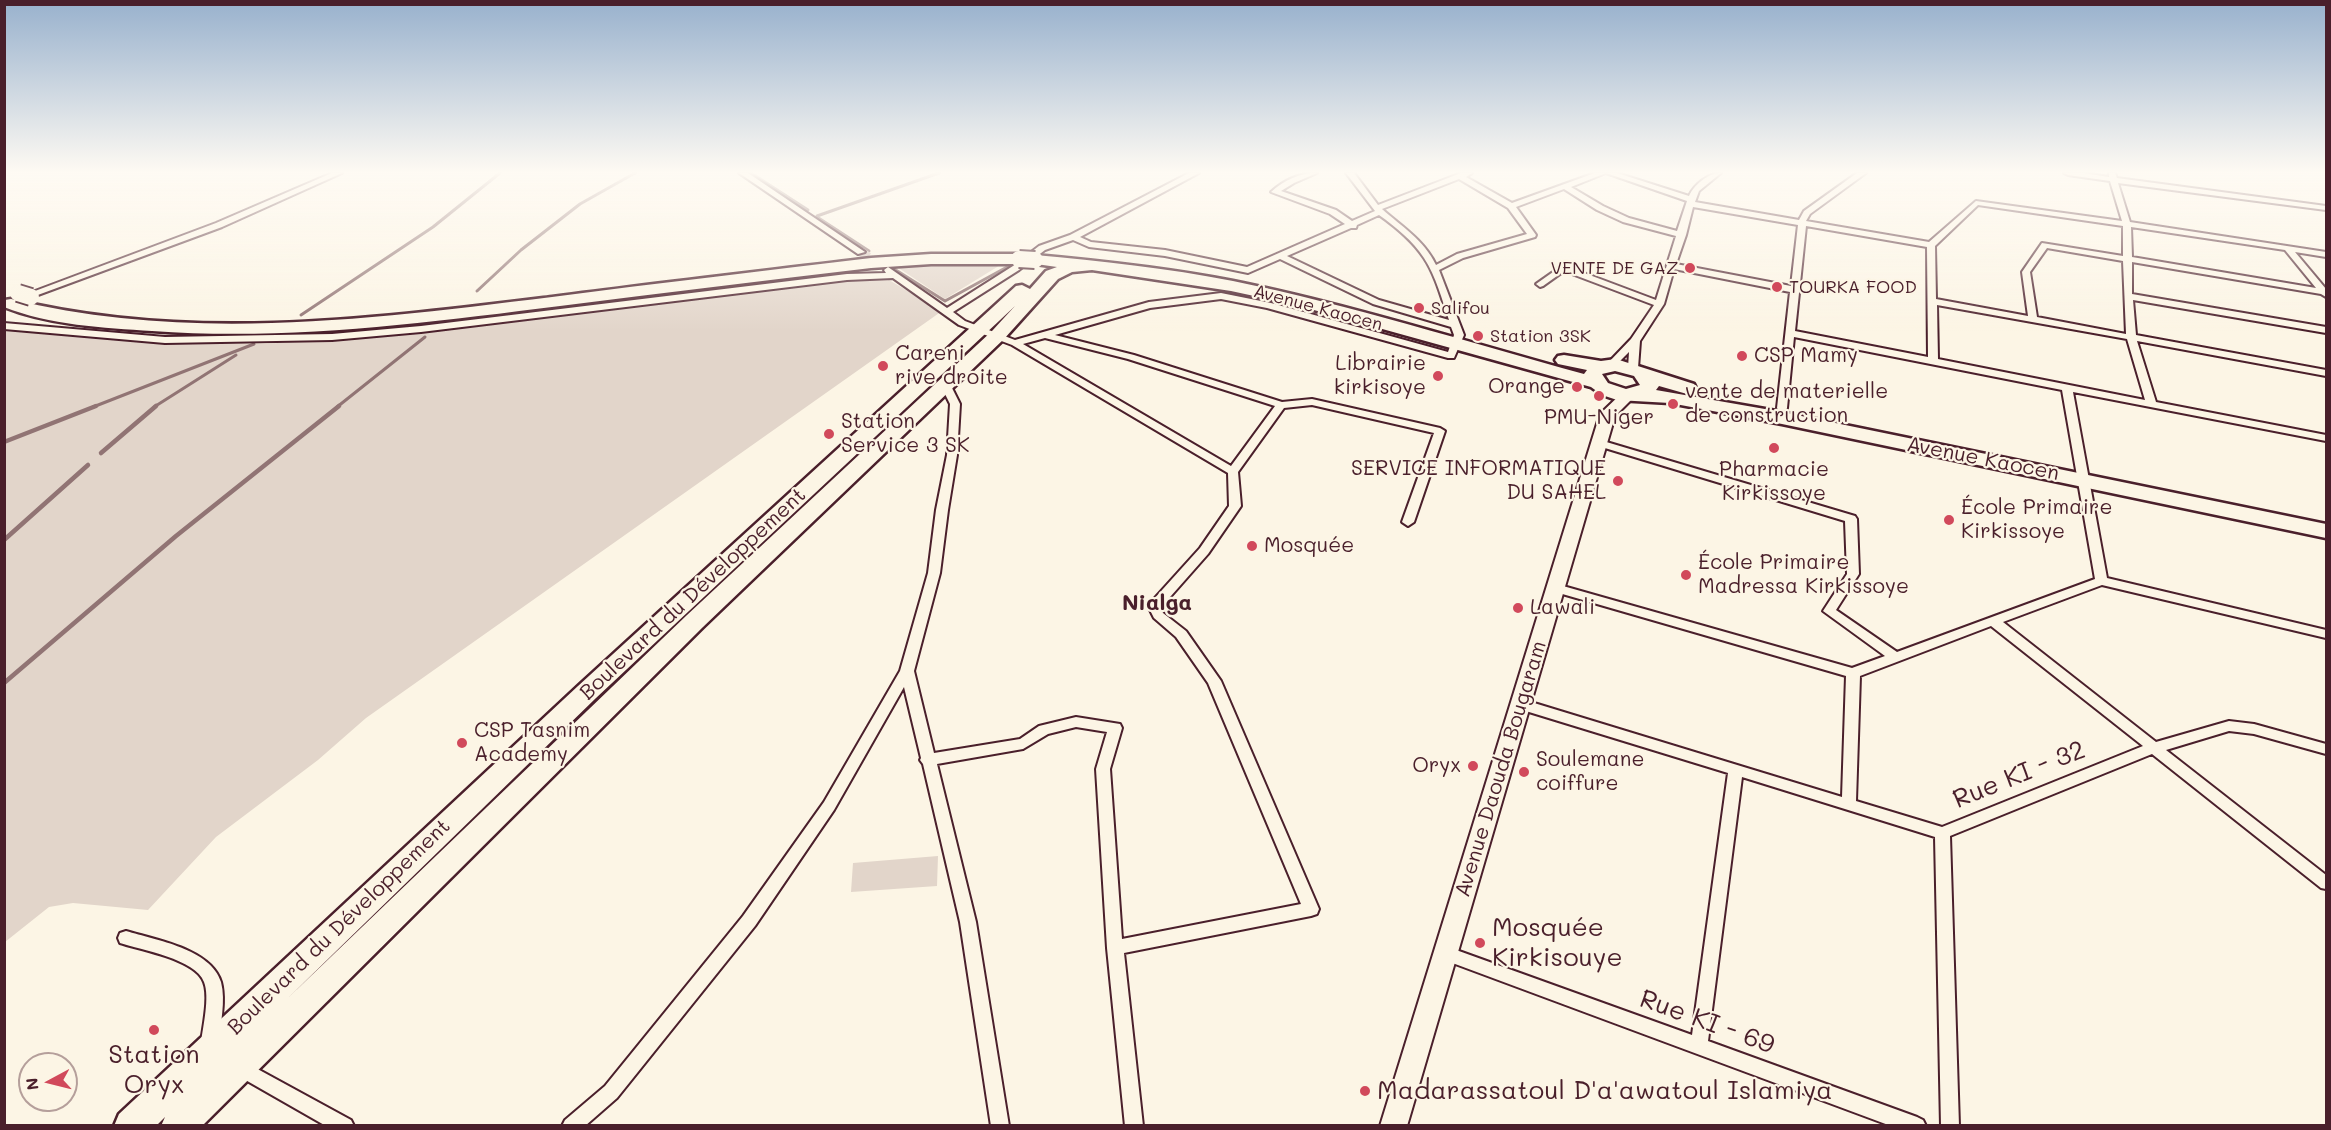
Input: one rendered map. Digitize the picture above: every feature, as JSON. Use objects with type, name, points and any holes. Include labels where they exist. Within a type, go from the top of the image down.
[{"type":"highway","name":"Avenue Kaocen","points":[[1038,259],[1119,258],[1261,284],[1457,335],[1544,367],[1603,376]]},
{"type":"highway","points":[[12,298],[49,314],[96,322],[163,328],[283,325],[343,327],[438,312],[872,263],[941,259],[1038,259]]},
{"type":"highway","name":"Avenue Kaocen","points":[[1038,259],[1170,274],[1457,335]]},
{"type":"highway","name":"Boulevard du Développement","points":[[892,423],[945,384],[997,336],[1038,259]]},
{"type":"highway","name":"Boulevard du Développement","points":[[178,1125],[687,629],[851,462],[892,423],[997,336]]},
{"type":"highway","points":[[1603,376],[1636,383]]},
{"type":"highway","points":[[1603,376],[1636,383]]},
{"type":"highway","name":"Avenue Kaocen","points":[[1636,383],[1704,392],[1782,408],[2083,474],[2326,531]]},
{"type":"highway","name":"Avenue Kaocen","points":[[1636,383],[1670,397],[2326,519]]},
{"type":"highway","name":"Boulevard du Développement","points":[[131,1125],[586,692],[851,462]]},
{"type":"street","points":[[12,298],[217,226]]},
{"type":"street","points":[[822,226],[861,252]]},
{"type":"street","points":[[948,311],[1016,268],[1042,248],[1073,237],[1094,226]]},
{"type":"street","points":[[1073,237],[1089,244],[1165,253],[1248,270],[1353,226]]},
{"type":"street","points":[[997,336],[1042,334],[1149,305],[1221,296],[1268,305],[1450,356],[1457,335],[1435,269],[1428,257],[1399,226]]},
{"type":"street","points":[[1435,269],[1456,258],[1532,235],[1525,226]]},
{"type":"street","points":[[1647,226],[1682,235]]},
{"type":"street","points":[[1609,413],[1603,376],[1635,341],[1659,304],[1685,226]]},
{"type":"street","points":[[1782,408],[1802,226]]},
{"type":"street","points":[[1823,226],[1931,245]]},
{"type":"street","points":[[1933,361],[1931,245],[1952,226]]},
{"type":"street","points":[[2127,226],[2128,296],[2132,338],[2151,404]]},
{"type":"street","points":[[2132,226],[2326,254]]},
{"type":"street","points":[[2033,319],[2026,272],[2042,246],[2127,258],[2326,293]]},
{"type":"street","points":[[2289,250],[2326,293]]},
{"type":"street","points":[[1280,256],[1376,302],[1457,335]]},
{"type":"street","points":[[1671,266],[1795,290]]},
{"type":"street","points":[[884,267],[963,323],[997,336],[1233,471]]},
{"type":"street","points":[[1540,284],[1563,268],[1659,304]]},
{"type":"street","points":[[4,326],[165,340],[332,337],[431,328],[847,277],[894,275]]},
{"type":"street","points":[[2128,296],[2326,330]]},
{"type":"street","points":[[1932,301],[2326,373]]},
{"type":"street","points":[[1790,333],[2326,438]]},
{"type":"street","points":[[1042,334],[1131,357],[1281,405],[1312,402],[1440,431],[1408,522]]},
{"type":"street","points":[[1635,341],[1636,383]]},
{"type":"street","name":"Avenue Daouda Bougaram","points":[[1393,1125],[1599,443],[1609,413],[1636,383]]},
{"type":"street","points":[[571,1125],[611,1092],[749,921],[829,806],[907,671],[934,573],[956,427],[955,404],[945,384]]},
{"type":"street","points":[[2067,388],[2101,581]]},
{"type":"street","points":[[1115,948],[1311,909],[1214,681],[1181,633],[1158,615],[1155,608],[1211,541],[1234,506],[1233,471],[1281,405]]},
{"type":"street","points":[[1599,443],[1851,519],[1853,574],[1829,611],[1895,657]]},
{"type":"street","points":[[1556,588],[1853,673],[2101,581],[2326,633]]},
{"type":"street","points":[[1993,621],[2326,884]]},
{"type":"street","points":[[907,671],[968,922],[1000,1125]]},
{"type":"street","points":[[1849,804],[1853,673]]},
{"type":"street","points":[[1521,704],[1942,833]]},
{"type":"street","points":[[927,760],[1023,744],[1044,730],[1076,722],[1113,726],[1114,731],[1103,769],[1115,948],[1134,1125]]},
{"type":"street","name":"Rue KI - 32","points":[[1950,1125],[1942,833],[2153,748],[2229,726],[2254,729],[2326,749]]},
{"type":"street","points":[[1699,1047],[1736,770]]},
{"type":"street","points":[[126,938],[196,962],[208,970],[213,984],[209,1051],[345,1125]]},
{"type":"street","name":"Rue KI - 69","points":[[1445,953],[1917,1125]]},
{"type":"shaded area","points":[[1002,264],[945,299],[894,265]]},
{"type":"shaded area","points":[[859,278],[889,280],[942,311],[366,718],[318,760],[216,837],[148,910],[73,903],[49,907],[5,942],[5,328],[165,342],[266,344],[463,327]]},
{"type":"shaded area","points":[[938,856],[937,886],[851,892],[853,863]]},
{"type":"waterway","points":[[301,315],[435,226]]},
{"type":"waterway","points":[[477,291],[521,250],[552,226]]},
{"type":"waterway","points":[[830,226],[869,251]]},
{"type":"waterway","points":[[891,267],[945,301],[1018,261]]},
{"type":"waterway","points":[[337,407],[425,337]]},
{"type":"waterway","points":[[93,407],[254,344]]},
{"type":"waterway","points":[[154,407],[236,355]]},
{"type":"waterway","points":[[4,442],[96,406]]},
{"type":"waterway","points":[[101,453],[156,406]]},
{"type":"waterway","points":[[4,683],[176,536],[339,406]]},
{"type":"waterway","points":[[4,540],[88,465]]},
{"type":"tunnel","points":[[861,252],[884,267]]},
{"type":"place","name":"VENTE DE GAZ","points":[[1690,268]]},
{"type":"place","name":"TOURKA FOOD","points":[[1777,287]]},
{"type":"place","name":"Salifou","points":[[1419,308]]},
{"type":"place","name":"Station 3SK","points":[[1478,336]]},
{"type":"place","name":"CSP Mamy","points":[[1742,356]]},
{"type":"place","name":"Careni rive droite","points":[[883,366]]},
{"type":"place","name":"Librairie kirkisoye","points":[[1438,376]]},
{"type":"place","name":"Orange","points":[[1577,387]]},
{"type":"place","name":"PMU-Niger","points":[[1599,396]]},
{"type":"place","name":"vente de materielle de construction","points":[[1673,404]]},
{"type":"place","name":"Station Service 3 SK","points":[[829,434]]},
{"type":"place","name":"Pharmacie Kirkissoye","points":[[1774,448]]},
{"type":"place","name":"SERVICE INFORMATIQUE DU SAHEL","points":[[1618,481]]},
{"type":"place","name":"École Primaire Kirkissoye","points":[[1949,520]]},
{"type":"place","name":"Mosquée","points":[[1252,546]]},
{"type":"place","name":"École Primaire Madressa Kirkissoye","points":[[1686,575]]},
{"type":"place","name":"Lawali","points":[[1518,608]]},
{"type":"place","name":"CSP Tasnim Academy","points":[[462,743]]},
{"type":"place","name":"Oryx","points":[[1473,766]]},
{"type":"place","name":"Soulemane coiffure","points":[[1524,772]]},
{"type":"place","name":"Mosquée Kirkisouye","points":[[1480,943]]},
{"type":"place","name":"Station Oryx","points":[[154,1030]]},
{"type":"place","name":"Madarassatoul D'a'awatoul Islamiya","points":[[1365,1091]]},
{"type":"district","name":"Nialga","points":[[1157,603]]}]
